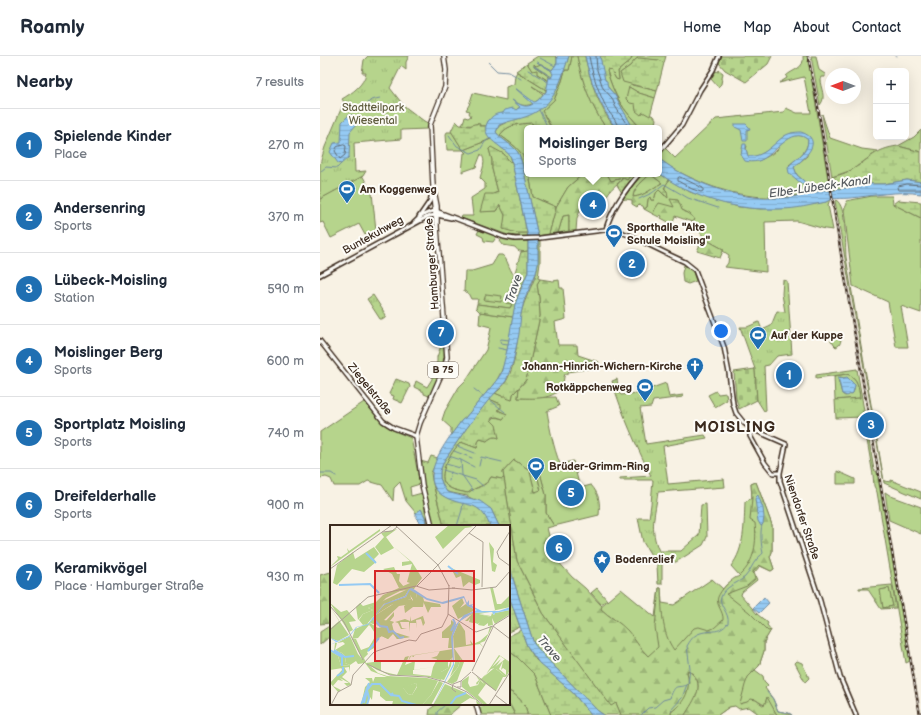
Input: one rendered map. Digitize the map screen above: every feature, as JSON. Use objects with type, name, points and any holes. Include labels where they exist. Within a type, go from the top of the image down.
[{"type":"main road","name":"B 75","points":[[436,212],[433,190],[430,125],[445,87],[446,70],[444,56]]},
{"type":"main road","points":[[662,148],[682,125],[700,90],[713,70],[719,56]]},
{"type":"main road","points":[[606,229],[613,211],[637,177]]},
{"type":"main road","name":"B 75","points":[[433,185],[436,212]]},
{"type":"main road","points":[[415,222],[427,206],[433,190]]},
{"type":"main road","name":"Buntekuhweg","points":[[320,275],[415,222],[430,212],[436,212]]},
{"type":"main road","points":[[436,212],[504,237],[515,239],[540,238],[606,229],[615,230],[629,235],[684,262],[694,270],[724,347],[734,408],[740,419],[752,429],[786,444],[780,473]]},
{"type":"main road","name":"Hamburger Straße","points":[[432,525],[423,493],[416,436],[420,422],[445,366],[447,357],[436,212]]},
{"type":"main road","name":"Ziegelstraße","points":[[320,341],[379,417],[388,425],[416,436]]},
{"type":"main road","name":"Niendorfer Straße","points":[[752,429],[750,436],[765,463],[773,473],[780,473],[782,489],[820,601],[840,677],[856,715]]},
{"type":"main road","points":[[476,705],[478,715]]},
{"type":"green space","name":"Stadtteilpark Wiesental","points":[[368,56],[409,56],[406,62],[406,70],[401,66],[390,88],[404,106],[428,123],[427,129],[401,130],[401,139],[354,143],[355,172],[366,171],[363,176],[320,199],[320,164],[325,147],[344,102],[342,99],[357,88],[365,77],[366,73],[362,73],[364,60]]},
{"type":"green space","points":[[538,56],[555,56],[557,58],[557,63],[552,70],[541,64],[537,67],[534,65],[551,78],[549,77],[549,81],[532,71],[527,63]]},
{"type":"green space","points":[[569,56],[572,56],[569,70],[565,70],[554,100],[542,111],[549,125],[533,125],[532,123],[518,124],[503,131],[500,135],[515,147],[522,155],[524,158],[524,172],[519,154],[496,132],[499,126],[558,87]]},
{"type":"green space","points":[[572,56],[577,56],[588,94],[604,125],[550,125],[542,111],[554,100],[565,70],[569,70]]},
{"type":"green space","points":[[577,56],[585,56],[596,94],[613,125],[604,125],[596,111],[584,84]]},
{"type":"green space","points":[[600,56],[632,56],[631,60],[618,71],[619,80],[616,79],[611,70],[608,69],[607,71],[620,102],[638,125],[631,125],[616,97],[607,86],[601,69]]},
{"type":"green space","points":[[632,56],[666,56],[664,63],[659,60],[636,59],[630,66],[620,73],[632,85],[657,91],[655,98],[639,93],[629,87],[641,115],[643,112],[654,116],[656,119],[655,125],[638,125],[620,102],[613,88],[607,71],[608,69],[611,70],[616,79],[619,79],[618,71],[631,60]]},
{"type":"green space","points":[[721,56],[772,56],[768,64],[746,82],[725,70],[719,63]]},
{"type":"green space","points":[[803,56],[807,56],[830,191],[818,191],[782,197],[740,194],[700,182],[662,161],[662,152],[665,148],[675,158],[716,119],[784,112],[786,108],[797,113],[811,113],[804,77],[779,83],[787,78],[786,76],[802,64]],"holes":[[[792,133],[810,137],[807,156],[794,167],[797,175],[805,182],[803,185],[789,165],[802,154],[808,144],[808,140],[802,136],[789,138],[782,143],[775,152],[758,161],[741,155],[743,146],[747,146],[746,149],[748,157],[760,155],[781,139]]]},
{"type":"green space","points":[[811,56],[816,56],[819,70],[825,74],[825,77],[821,77],[820,79],[823,99],[820,105]]},
{"type":"green space","points":[[639,58],[659,60],[664,63],[657,91],[623,82],[620,73]]},
{"type":"green space","points":[[527,63],[532,71],[537,70],[537,74],[549,81],[546,90],[516,71]]},
{"type":"green space","points":[[534,64],[536,66],[541,64],[552,71],[554,75],[551,78],[534,66]]},
{"type":"green space","points":[[719,70],[723,73],[721,84],[718,87],[711,79],[716,71],[718,72]]},
{"type":"green space","points":[[517,72],[546,90],[546,92],[544,93],[532,86],[543,94],[532,104],[521,105],[517,103],[520,107],[516,110],[503,113],[488,121],[487,126],[462,125],[465,117],[468,118],[471,116],[469,113],[470,111],[466,110],[473,93],[506,100],[506,87],[514,84],[515,75]]},
{"type":"green space","points":[[629,87],[639,93],[655,98],[650,116],[643,112],[641,115],[636,111],[635,104],[630,103],[626,99]]},
{"type":"green space","points":[[822,114],[830,138],[862,149],[878,151],[852,170],[832,177]]},
{"type":"green space","points":[[456,121],[460,125],[470,126],[473,124],[480,124],[479,126],[487,126],[487,131],[491,139],[463,150],[451,131]]},
{"type":"green space","points":[[532,123],[533,125],[524,125],[524,159],[520,152],[500,135],[503,131],[518,124]]},
{"type":"green space","points":[[921,130],[921,152],[898,146],[909,140]]},
{"type":"green space","points":[[447,132],[452,132],[463,150],[447,150]]},
{"type":"green space","points":[[491,139],[510,155],[512,162],[509,161],[504,154],[489,149],[498,192],[493,194],[480,211],[496,211],[500,205],[505,215],[505,222],[517,233],[527,233],[528,237],[508,235],[461,218],[462,216],[473,216],[471,198],[485,189],[485,183],[480,178],[484,166],[483,157],[481,154],[476,167],[462,172],[464,153],[466,153],[463,150]]},
{"type":"green space","points":[[898,146],[921,152],[921,182],[907,180],[884,184],[865,184],[840,189],[838,188],[834,190],[832,177],[851,170],[884,149]]},
{"type":"green space","points":[[491,147],[504,154],[509,161],[512,162],[527,233],[517,233],[503,229],[505,215],[500,205],[496,211],[480,212],[485,194],[493,194],[498,192],[492,169],[492,160],[489,149]]},
{"type":"green space","name":"Am Koggenweg","points":[[362,175],[372,193],[376,230],[365,235],[359,224],[331,238],[323,222],[320,223],[320,199]]},
{"type":"green space","points":[[662,175],[669,180],[664,188],[667,191],[668,198],[659,190],[656,193],[654,200],[651,200],[650,197],[648,199],[647,207],[644,209],[643,206],[639,205],[637,207],[632,204],[632,200],[622,200],[640,177],[648,177],[639,184],[633,193],[633,197],[645,193],[662,183],[654,177],[662,177]]},
{"type":"green space","points":[[525,177],[530,177],[533,197],[556,207],[549,234],[538,236]]},
{"type":"green space","points":[[530,177],[580,177],[568,187],[556,207],[533,197]]},
{"type":"green space","points":[[580,177],[609,177],[611,181],[623,178],[611,190],[606,198],[589,194],[586,207],[582,206],[577,218],[576,231],[569,231],[569,215],[563,216],[558,233],[549,234],[556,207],[568,187]]},
{"type":"green space","points":[[609,177],[630,177],[627,180],[623,178],[611,181]]},
{"type":"green space","points":[[630,177],[635,177],[622,193],[617,185],[623,178],[627,180]]},
{"type":"green space","points":[[647,177],[654,177],[662,183],[645,193],[633,197],[637,187]]},
{"type":"green space","points":[[669,180],[690,192],[739,207],[761,209],[809,205],[826,202],[830,199],[828,205],[833,230],[797,221],[765,222],[766,272],[725,267],[728,263],[729,255],[723,251],[723,249],[703,238],[692,222],[695,220],[691,215],[682,210],[672,208],[655,209],[653,214],[644,209],[647,207],[648,199],[650,197],[651,200],[654,200],[656,193],[659,190],[665,196],[665,185]]},
{"type":"green space","points":[[591,196],[600,198],[596,213],[587,211]]},
{"type":"green space","points":[[872,196],[892,196],[893,204],[921,218],[921,313],[901,306],[908,347],[896,347],[888,302],[853,286],[844,210],[847,204],[846,201]]},
{"type":"green space","points":[[670,199],[678,200],[682,210],[690,214],[695,220],[692,222],[675,216],[672,224],[661,218],[662,216],[660,215],[659,217],[653,214],[659,203],[674,207]]},
{"type":"green space","points":[[836,200],[840,204],[844,217],[846,257],[884,481],[891,482],[891,480],[921,492],[921,499],[884,483]]},
{"type":"green space","points":[[898,200],[921,202],[921,218],[893,204]]},
{"type":"green space","points":[[569,215],[569,231],[558,233],[563,216]]},
{"type":"green space","points":[[479,230],[497,236],[493,242],[484,241],[483,237],[477,234]]},
{"type":"green space","points":[[502,238],[515,241],[528,241],[528,251],[524,252],[515,247],[503,245],[500,241]]},
{"type":"green space","points":[[703,238],[723,249],[720,258],[697,251]]},
{"type":"green space","points":[[538,240],[540,240],[540,263],[538,278],[540,279],[537,284],[540,316],[526,380],[513,394],[512,400],[506,398],[506,396],[495,393],[503,386],[512,368],[522,309],[537,270]]},
{"type":"green space","points":[[528,251],[528,272],[517,296],[513,317],[480,312],[476,308],[477,304],[510,308],[512,304],[506,303],[521,252]]},
{"type":"green space","points":[[498,255],[502,255],[504,257],[514,275],[507,302],[512,304],[510,308],[477,304],[478,299],[471,299],[468,293],[464,291],[465,271],[472,271],[492,265]]},
{"type":"green space","points":[[684,265],[693,272],[696,281],[688,284],[683,282],[682,273]]},
{"type":"green space","points":[[540,279],[553,281],[559,280],[560,288],[563,288],[566,319],[555,322],[558,345],[577,345],[578,355],[599,362],[599,364],[594,368],[568,372],[568,374],[565,374],[562,386],[554,394],[542,398],[518,398],[519,388],[526,380],[540,316],[537,284]]},
{"type":"green space","points":[[783,280],[787,281],[792,354],[777,356],[769,365],[764,366],[766,410],[764,411],[757,400],[755,369],[740,327],[747,327],[759,322],[762,330],[771,326],[777,311],[785,312],[782,294]]},
{"type":"green space","points":[[486,294],[502,296],[501,302],[484,300]]},
{"type":"green space","points":[[373,295],[386,315],[382,319],[380,319],[367,299]]},
{"type":"green space","points":[[480,312],[513,317],[506,357],[497,380],[451,435],[451,428],[442,420],[445,411],[459,387],[466,380],[486,350],[491,327],[479,324]]},
{"type":"green space","points":[[831,335],[841,335],[839,345],[836,347],[831,342]]},
{"type":"green space","points":[[443,340],[443,363],[439,376],[429,396],[414,387],[416,381],[427,387],[432,379],[432,372],[437,362],[437,357]]},
{"type":"green space","points":[[755,369],[757,400],[739,409],[736,398],[734,372]]},
{"type":"green space","points":[[857,369],[874,470],[877,472],[910,661],[906,663],[863,417],[836,418],[835,400],[860,398],[856,380],[851,375],[847,374],[816,378],[816,375]]},
{"type":"green space","points":[[847,374],[851,375],[856,380],[860,398],[835,400],[834,376]],"holes":[[[840,377],[849,379],[855,385],[853,393],[845,396],[842,394],[838,379]]]},
{"type":"green space","points":[[396,379],[409,384],[410,387],[402,403],[393,399],[394,396],[389,394]]},
{"type":"green space","points":[[617,379],[619,393],[621,395],[638,393],[666,383],[669,397],[683,395],[683,397],[653,401],[651,407],[640,408],[646,444],[705,435],[707,438],[663,446],[668,484],[724,479],[725,487],[658,492],[653,528],[659,551],[681,551],[699,535],[701,505],[706,504],[707,537],[703,545],[676,562],[662,562],[662,584],[658,584],[657,565],[643,542],[638,518],[649,518],[653,480],[620,480],[620,478],[651,476],[620,405],[612,381]]},
{"type":"green space","points":[[519,388],[518,398],[556,397],[559,406],[547,411],[552,438],[560,464],[573,461],[580,488],[591,485],[596,492],[599,499],[599,515],[554,526],[546,513],[546,495],[539,469],[528,469],[514,460],[503,472],[504,478],[491,477],[484,485],[468,493],[454,490],[446,485],[443,480],[445,466],[452,452],[461,442],[477,448],[480,439],[487,441],[493,437],[499,438],[491,420],[495,417],[503,419],[506,414],[496,409],[501,404],[489,399],[495,393],[502,396],[506,395],[512,400],[513,394]]},
{"type":"green space","points":[[716,391],[718,394],[726,393],[727,400],[715,407],[708,395]]},
{"type":"green space","points":[[489,399],[501,404],[501,408],[497,410],[507,414],[503,419],[497,417],[492,418],[491,420],[496,425],[499,438],[493,437],[487,441],[480,439],[477,448],[461,442],[448,459],[443,473],[443,480],[446,485],[452,489],[468,493],[484,485],[491,477],[504,478],[517,561],[543,613],[611,706],[616,703],[621,715],[604,715],[598,711],[534,644],[510,567],[510,525],[499,525],[491,509],[467,496],[447,492],[443,486],[440,478],[440,471],[444,461]]},
{"type":"green space","points":[[364,402],[385,425],[411,438],[420,484],[410,487],[411,496],[422,493],[428,525],[426,525],[425,517],[421,509],[416,513],[406,501],[400,482],[394,488],[393,501],[382,485],[368,481],[360,486],[334,486],[331,479],[326,477],[320,478],[320,432]]},
{"type":"green space","points":[[431,456],[438,458],[431,473],[444,525],[432,525],[423,486],[420,461],[428,463]]},
{"type":"green space","points":[[514,460],[528,469],[539,469],[546,495],[546,513],[554,526],[547,528],[555,558],[602,606],[601,609],[607,615],[628,631],[648,656],[658,647],[655,627],[659,588],[661,588],[664,628],[674,650],[694,628],[699,627],[709,630],[714,628],[723,620],[717,600],[718,597],[727,584],[745,570],[754,551],[756,530],[755,523],[750,520],[752,498],[751,484],[756,482],[772,525],[772,552],[770,557],[774,569],[771,571],[759,565],[753,572],[755,579],[747,586],[726,594],[749,612],[768,631],[771,630],[764,642],[764,651],[759,666],[748,677],[740,704],[751,699],[756,700],[764,706],[767,697],[777,715],[760,715],[749,707],[739,709],[735,706],[729,707],[718,715],[685,715],[695,698],[698,686],[694,675],[688,670],[688,690],[684,699],[671,712],[671,715],[621,715],[616,703],[611,707],[543,613],[517,561],[503,472]],"holes":[[[536,470],[541,490],[535,492],[530,472]]]},
{"type":"green space","name":"Brüder-Grimm-Ring","points":[[536,470],[541,491],[535,492],[530,472]]},
{"type":"green space","points":[[837,471],[855,479],[855,484],[837,484]]},
{"type":"green space","points":[[756,482],[772,525],[772,552],[770,557],[774,569],[771,571],[760,566],[754,573],[757,580],[742,592],[741,595],[757,614],[768,623],[767,625],[771,630],[764,642],[764,651],[759,666],[755,670],[763,676],[764,681],[768,685],[765,688],[773,699],[778,711],[792,715],[777,715],[770,708],[756,700],[729,707],[718,715],[707,684],[684,663],[621,715],[648,656],[631,635],[600,607],[621,589],[655,617],[659,588],[661,588],[662,603],[674,605],[712,579],[723,589],[726,585],[740,576],[731,566],[739,552],[743,536],[745,502],[752,498],[751,484]]},
{"type":"green space","points":[[434,487],[446,497],[475,506],[483,513],[490,525],[444,525]]},
{"type":"green space","points":[[885,492],[891,496],[921,507],[921,534],[889,520]]},
{"type":"green space","points":[[330,572],[330,623],[320,624],[320,575]]},
{"type":"green space","points":[[892,585],[896,608],[881,609],[868,589],[859,588]],"holes":[[[889,588],[893,606],[883,608],[880,590]]]},
{"type":"green space","points":[[597,588],[607,600],[601,604],[591,593]]},
{"type":"green space","points":[[889,588],[893,606],[883,608],[879,590]]},
{"type":"green space","points":[[510,599],[520,627],[510,632]]},
{"type":"green space","points":[[330,626],[330,636],[320,645],[320,632]]},
{"type":"green space","points":[[521,630],[527,646],[536,660],[573,693],[591,715],[551,715],[535,675],[510,652],[510,636]]},
{"type":"green space","points":[[510,652],[535,675],[551,715],[527,715],[526,708],[515,695],[510,692]]},
{"type":"green space","points":[[797,661],[802,663],[809,678],[805,682],[795,663]]},
{"type":"green space","points":[[687,670],[697,680],[698,692],[696,698],[685,715],[671,715],[671,712],[679,706],[689,682]]},
{"type":"green space","points":[[510,692],[521,701],[527,712],[527,715],[515,715],[510,705]]},
{"type":"green space","points":[[436,705],[461,705],[449,715],[429,715],[430,709]]},
{"type":"green space","points":[[486,705],[510,705],[515,715],[481,715],[479,708]]},
{"type":"water","points":[[557,56],[569,56],[557,89],[548,102],[542,108],[530,115],[499,125],[496,132],[519,154],[538,236],[538,264],[536,273],[524,301],[513,362],[506,381],[466,429],[444,461],[440,471],[440,478],[447,492],[480,501],[491,509],[499,525],[490,525],[478,508],[456,502],[438,492],[433,483],[432,473],[441,450],[448,439],[501,374],[515,304],[528,272],[528,237],[512,159],[507,152],[492,141],[488,136],[486,126],[489,120],[495,115],[503,113],[505,110],[513,108],[516,110],[520,107],[512,100],[525,106],[533,104],[515,88],[534,102],[539,99],[546,92],[549,77],[551,78],[553,74],[552,71],[537,62],[552,70],[557,63]]},
{"type":"water","points":[[585,56],[600,56],[605,80],[607,81],[609,88],[616,97],[631,125],[613,125],[604,110],[590,75]]},
{"type":"water","points":[[349,115],[352,115],[356,120],[356,125],[350,132],[349,157],[341,164],[338,163],[330,152],[334,143],[341,142],[342,122]]},
{"type":"water","points":[[735,124],[746,124],[749,127],[750,129],[747,130],[747,141],[743,141],[741,130],[735,127]]},
{"type":"water","points":[[801,132],[808,135],[812,140],[811,149],[794,167],[797,175],[805,182],[803,185],[789,173],[788,168],[806,150],[808,140],[802,136],[796,136],[789,139],[770,154],[758,161],[745,161],[741,155],[743,144],[746,144],[748,156],[758,155],[763,153],[783,137]]},
{"type":"water","points":[[662,161],[674,169],[702,183],[731,193],[760,198],[791,197],[824,190],[831,191],[838,188],[840,189],[865,184],[884,184],[907,180],[921,182],[921,194],[894,193],[835,199],[798,208],[765,209],[749,208],[717,202],[686,190],[662,175]]},
{"type":"water","points":[[838,377],[847,377],[855,385],[853,393],[847,396],[842,394]]},
{"type":"water","points":[[758,495],[763,508],[764,517],[763,524],[761,526],[758,521],[755,499]]},
{"type":"water","points":[[421,509],[425,517],[426,525],[419,525],[420,522],[416,518],[416,513]]},
{"type":"water","points":[[510,567],[534,644],[598,711],[604,715],[591,715],[573,693],[539,663],[527,646],[510,599]]},
{"type":"water","points":[[764,597],[769,603],[759,613],[753,608]]},
{"type":"waterway","points":[[540,58],[555,66]]},
{"type":"waterway","points":[[488,62],[497,71],[509,72],[521,79]]},
{"type":"waterway","points":[[534,66],[552,77]]},
{"type":"waterway","points":[[528,70],[548,82]]},
{"type":"waterway","points":[[365,106],[371,100],[380,98]]},
{"type":"waterway","points":[[539,110],[546,125]]},
{"type":"waterway","points":[[449,135],[457,146],[471,153],[480,150],[485,142],[490,138]]},
{"type":"waterway","points":[[320,172],[326,167],[337,168],[341,164]]},
{"type":"waterway","points":[[639,199],[652,193],[664,184],[688,198],[718,208]]},
{"type":"waterway","points":[[508,344],[501,343],[500,341],[501,339],[509,340]]},
{"type":"waterway","points":[[498,348],[507,350]]},
{"type":"waterway","points":[[474,389],[483,396]]},
{"type":"waterway","points":[[489,399],[505,412]]},
{"type":"waterway","points":[[457,446],[475,453]]},
{"type":"waterway","points":[[454,451],[472,458]]},
{"type":"waterway","points":[[449,456],[461,460],[462,475],[473,491]]},
{"type":"waterway","points":[[479,466],[481,457],[502,462]]},
{"type":"waterway","points":[[461,460],[474,467]]},
{"type":"waterway","points":[[446,464],[460,468]]},
{"type":"waterway","points":[[443,470],[476,480],[483,486]]},
{"type":"waterway","points":[[449,481],[451,472]]},
{"type":"waterway","points":[[320,473],[331,473],[336,476]]},
{"type":"waterway","points":[[457,525],[463,503]]},
{"type":"waterway","points":[[641,715],[648,708],[655,707],[663,700],[670,698],[675,688],[688,684],[690,669],[687,646],[693,637],[702,633],[721,629],[728,623],[727,616],[721,603],[721,597],[725,590],[745,577],[755,561],[763,553],[761,539],[762,525]]},
{"type":"waterway","points":[[671,710],[682,698],[687,684]]},
{"type":"waterway","points":[[767,692],[773,699],[778,711],[792,715]]},
{"type":"waterway","points":[[437,715],[437,712],[445,705]]},
{"type":"railway","points":[[808,56],[818,107],[841,254],[920,715]]},
{"type":"place","name":"Am Koggenweg","points":[[347,204]]},
{"type":"place","name":"Moislinger Berg","points":[[593,205]]},
{"type":"place","name":"Sporthalle \"Alte Schule Moisling\"","points":[[614,248]]},
{"type":"place","name":"Andersenring","points":[[632,264]]},
{"type":"place","name":"Keramikvögel","points":[[441,333]]},
{"type":"place","name":"Auf der Kuppe","points":[[758,350]]},
{"type":"place","name":"Spielende Kinder","points":[[789,375]]},
{"type":"place","name":"Johann-Hinrich-Wichern-Kirche","points":[[695,381]]},
{"type":"place","name":"Rotkäppchenweg","points":[[645,402]]},
{"type":"place","name":"Lübeck-Moisling","points":[[871,425]]},
{"type":"place","name":"Brüder-Grimm-Ring","points":[[536,481]]},
{"type":"place","name":"Sportplatz Moisling","points":[[571,493]]},
{"type":"place","name":"Dreifelderhalle","points":[[559,548]]},
{"type":"place","name":"Bodenrelief","points":[[602,574]]},
{"type":"district","name":"MOISLING","points":[[735,427]]},
{"type":"water label","name":"Elbe-Lübeck-Kanal","points":[[820,187]]},
{"type":"water label","name":"Trave","points":[[514,289]]},
{"type":"water label","name":"Trave","points":[[549,649]]}]
